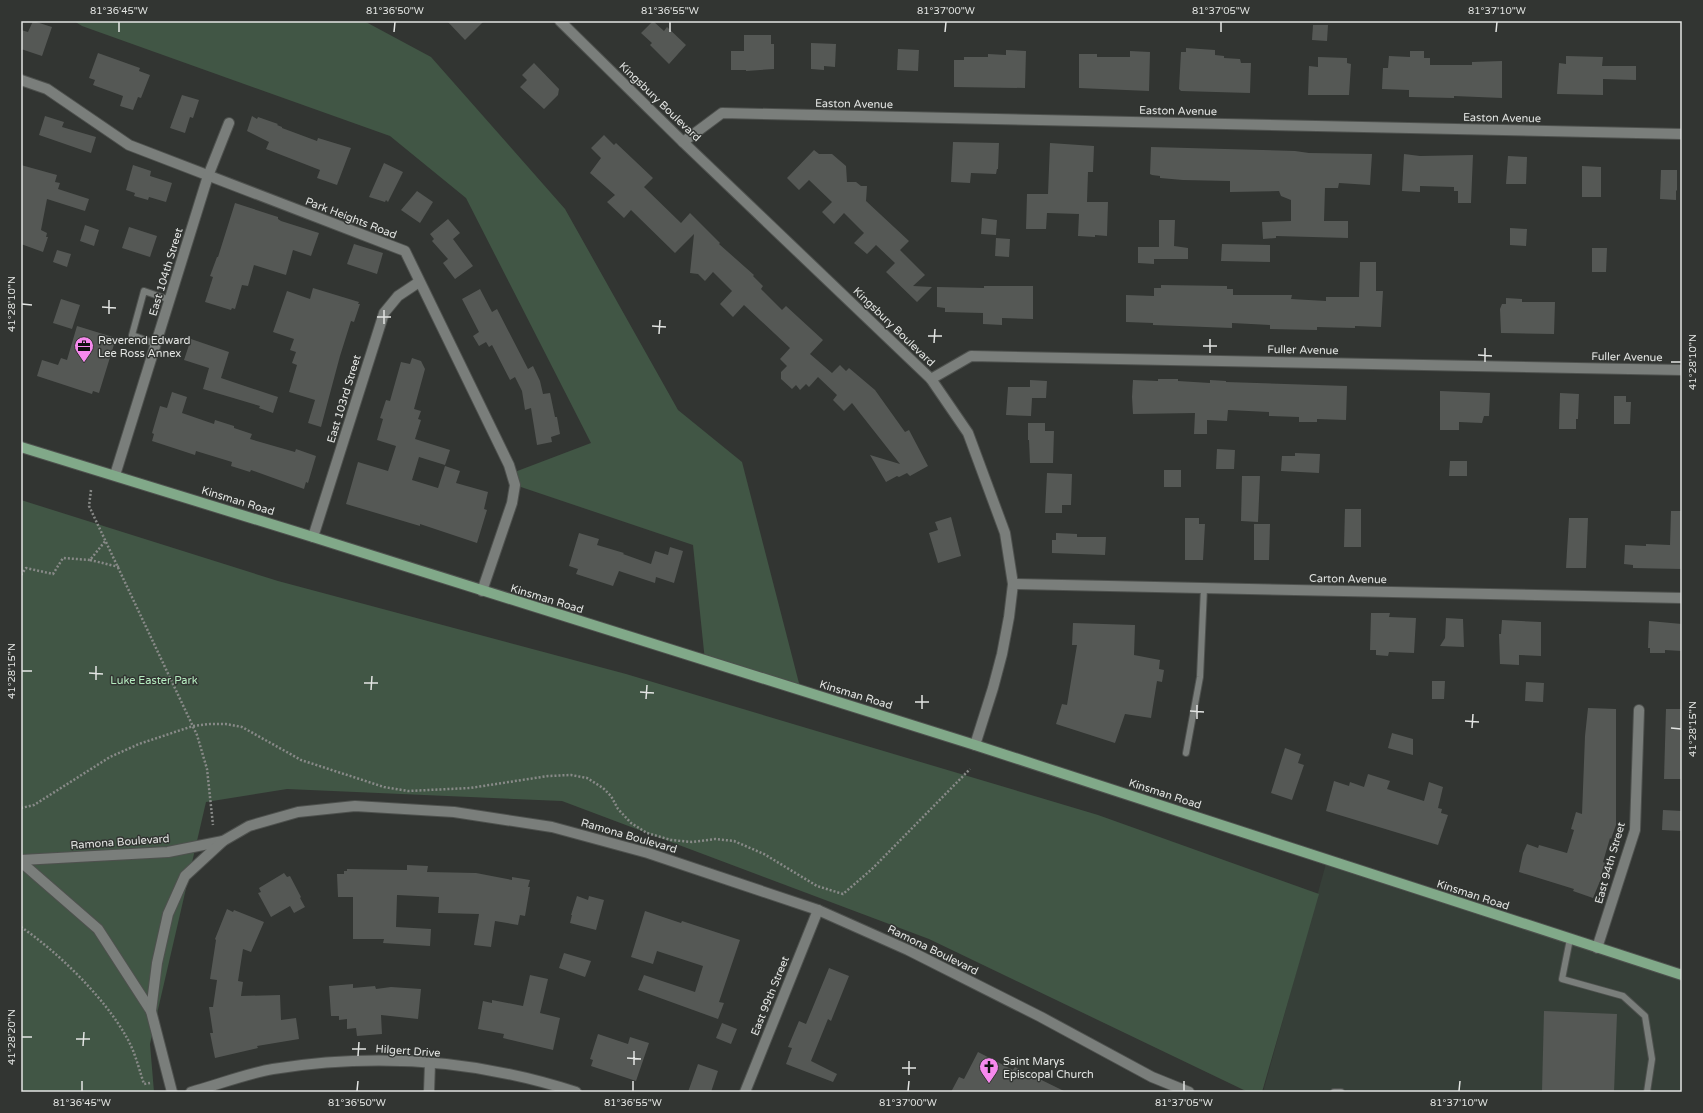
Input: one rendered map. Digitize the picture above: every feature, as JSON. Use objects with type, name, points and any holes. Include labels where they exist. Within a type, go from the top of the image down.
[{"type":"main road","name":"Kinsman Road","points":[[21,447],[314,537],[975,745],[1682,975]]},
{"type":"street","name":"Kingsbury Boulevard","points":[[560,21],[683,142],[931,379],[968,433],[1005,533],[1013,584],[1010,617],[994,688],[975,745]]},
{"type":"street","name":"Park Heights Road","points":[[21,80],[47,89],[129,145],[405,251],[509,466],[515,485],[512,502],[482,591]]},
{"type":"street","name":"Easton Avenue","points":[[683,142],[722,113],[1682,134]]},
{"type":"street","name":"East 104th Street","points":[[115,475],[208,176],[229,123]]},
{"type":"street","name":"East 103rd Street","points":[[314,537],[384,313],[398,296],[419,282]]},
{"type":"street","name":"Fuller Avenue","points":[[931,379],[971,356],[1682,370]]},
{"type":"street","name":"Carton Avenue","points":[[1013,584],[1682,598]]},
{"type":"street","name":"East 94th Street","points":[[1597,948],[1635,830],[1639,710]]},
{"type":"street","name":"Ramona Boulevard","points":[[21,861],[168,852],[223,841],[249,826],[298,812],[355,806],[454,812],[552,826],[648,853],[818,910],[908,950],[1040,1017],[1152,1077],[1189,1092]]},
{"type":"street","points":[[151,1011],[157,962],[168,914],[185,876],[223,841]]},
{"type":"street","points":[[21,861],[98,929],[151,1011],[172,1092]]},
{"type":"street","name":"East 99th Street","points":[[745,1092],[818,910]]},
{"type":"street","name":"Hilgert Drive","points":[[191,1092],[272,1069],[350,1061],[389,1060],[487,1069],[549,1083],[576,1092]]},
{"type":"street","points":[[429,1092],[430,1063]]},
{"type":"lane","points":[[156,344],[132,335],[144,291],[170,300]]},
{"type":"lane","points":[[1186,753],[1200,677],[1204,588]]},
{"type":"lane","points":[[1570,939],[1562,979],[1623,996],[1645,1016],[1652,1059],[1647,1092]]},
{"type":"lane","points":[[1334,1092],[1341,1092]]},
{"type":"path","points":[[90,490],[89,506],[193,726],[202,749],[207,769],[213,825]]},
{"type":"path","points":[[90,560],[106,540]]},
{"type":"path","points":[[21,575],[26,568],[54,574],[63,558],[90,560],[119,567]]},
{"type":"path","points":[[21,808],[40,801],[110,757],[139,744],[193,726],[226,724],[242,727],[300,760],[384,787],[408,791],[470,788],[548,776],[571,775],[587,778],[603,788],[611,796],[618,808],[631,823],[647,833],[671,840],[692,842],[715,839],[734,840],[764,854],[817,886],[843,894],[872,869],[970,769]]},
{"type":"path","points":[[21,927],[58,958],[90,988],[110,1010],[128,1039],[144,1084],[150,1083]]},
{"type":"shaded area","points":[[1327,860],[1682,975],[1682,1092],[1263,1092]]},
{"type":"green space","points":[[74,21],[364,21],[431,57],[565,209],[678,410],[742,462],[801,691],[705,661],[693,545],[515,485],[512,473],[591,443],[466,198],[390,136],[82,26]]},
{"type":"green space","name":"Luke Easter Park","points":[[21,500],[278,581],[626,674],[1098,815],[1319,894],[1262,1092],[1248,1092],[929,939],[562,801],[287,789],[206,802],[150,1044],[154,1092],[21,1092]]},
{"type":"building","points":[[33,21],[52,27],[42,56],[21,49],[21,30],[28,32]]},
{"type":"building","points":[[447,21],[484,21],[465,40]]},
{"type":"building","points":[[653,21],[664,31],[667,27],[686,45],[669,64],[650,45],[652,43],[641,33]]},
{"type":"building","points":[[1313,25],[1328,25],[1327,41],[1312,40]]},
{"type":"building","points":[[744,35],[771,35],[771,44],[774,44],[774,69],[746,71],[731,70],[731,51],[744,51]]},
{"type":"building","points":[[811,43],[836,44],[835,67],[824,66],[824,70],[811,69]]},
{"type":"building","points":[[1186,48],[1215,50],[1215,55],[1224,56],[1224,58],[1240,59],[1241,63],[1251,63],[1250,93],[1181,91],[1179,89],[1181,52],[1186,52]]},
{"type":"building","points":[[898,49],[919,50],[918,71],[897,70]]},
{"type":"building","points":[[1006,50],[1026,51],[1025,88],[954,87],[954,60],[964,60],[964,57],[988,57],[988,54],[1006,55]]},
{"type":"building","points":[[1130,51],[1150,52],[1149,91],[1079,88],[1079,54],[1097,54],[1097,57],[1130,57]]},
{"type":"building","points":[[1410,51],[1424,51],[1424,58],[1430,58],[1430,65],[1472,65],[1472,62],[1502,61],[1502,98],[1454,96],[1454,98],[1409,97],[1409,90],[1382,89],[1383,68],[1388,68],[1389,56],[1410,57]]},
{"type":"building","points":[[98,53],[140,68],[139,71],[150,75],[141,98],[138,97],[133,110],[120,106],[123,96],[93,85],[95,80],[89,78]]},
{"type":"building","points":[[1566,56],[1603,57],[1602,66],[1636,66],[1636,80],[1603,79],[1603,95],[1557,94],[1559,63],[1566,64]]},
{"type":"building","points":[[1318,57],[1347,58],[1347,63],[1351,64],[1349,95],[1308,95],[1309,66],[1318,67]]},
{"type":"building","points":[[534,63],[559,89],[558,95],[544,109],[520,87],[527,80],[522,75]]},
{"type":"building","points":[[182,95],[199,100],[193,118],[190,117],[185,133],[170,128]]},
{"type":"building","points":[[45,116],[64,122],[62,127],[96,137],[91,153],[39,135]]},
{"type":"building","points":[[252,116],[257,119],[258,117],[278,124],[277,125],[282,128],[317,141],[318,138],[351,148],[337,185],[317,178],[320,170],[266,149],[269,142],[247,131]]},
{"type":"building","points":[[604,135],[614,145],[616,143],[653,178],[644,187],[681,223],[690,213],[720,243],[719,244],[754,275],[753,276],[763,286],[761,289],[782,310],[786,306],[823,340],[810,354],[832,373],[840,365],[846,371],[849,368],[875,390],[905,432],[909,430],[928,466],[910,476],[907,473],[886,482],[870,455],[900,464],[852,403],[844,411],[833,400],[837,395],[818,377],[809,387],[806,384],[800,390],[796,385],[792,389],[781,379],[781,372],[787,366],[780,359],[790,348],[744,305],[733,317],[720,304],[732,291],[713,272],[705,281],[698,274],[690,273],[694,234],[675,253],[631,210],[624,218],[607,202],[615,195],[590,173],[601,158],[591,148]]},
{"type":"building","points":[[953,142],[999,143],[998,169],[996,174],[971,173],[970,183],[951,182]]},
{"type":"building","points":[[1050,143],[1094,146],[1093,172],[1088,172],[1087,202],[1108,202],[1107,236],[1078,236],[1079,214],[1047,213],[1046,229],[1026,229],[1027,194],[1048,194]]},
{"type":"building","points":[[1151,147],[1372,154],[1370,185],[1339,183],[1338,188],[1325,188],[1324,221],[1348,221],[1348,238],[1276,236],[1276,238],[1263,239],[1262,222],[1291,221],[1291,200],[1281,196],[1279,191],[1230,192],[1230,181],[1183,180],[1160,178],[1160,176],[1152,175],[1150,174]]},
{"type":"building","points":[[814,150],[819,154],[832,154],[846,166],[847,182],[856,182],[861,186],[867,186],[866,201],[909,241],[900,250],[925,275],[913,286],[932,287],[917,302],[886,272],[895,263],[876,245],[867,254],[854,243],[864,233],[844,213],[834,224],[822,212],[832,202],[809,180],[799,190],[787,178]]},
{"type":"building","points":[[1404,154],[1420,156],[1473,155],[1471,203],[1458,203],[1458,191],[1454,191],[1454,187],[1420,186],[1420,192],[1402,191]]},
{"type":"building","points":[[1508,156],[1527,157],[1526,184],[1506,184]]},
{"type":"building","points":[[384,163],[403,172],[388,202],[386,200],[385,202],[369,197]]},
{"type":"building","points":[[21,165],[57,175],[55,182],[60,183],[58,189],[89,199],[85,211],[47,199],[41,230],[47,233],[46,237],[48,237],[43,252],[21,244]]},
{"type":"building","points":[[133,165],[151,171],[150,176],[172,183],[166,202],[149,197],[148,200],[134,196],[135,193],[126,190]]},
{"type":"building","points":[[1582,166],[1601,167],[1601,197],[1582,197]]},
{"type":"building","points":[[1661,170],[1677,170],[1676,200],[1660,199]]},
{"type":"building","points":[[417,191],[433,202],[420,223],[401,210]]},
{"type":"building","points":[[235,203],[278,217],[281,221],[319,233],[311,256],[293,250],[286,275],[254,265],[248,286],[242,285],[235,309],[232,308],[231,310],[205,302],[213,277],[210,276],[218,257]]},
{"type":"building","points":[[982,218],[997,220],[996,235],[981,234]]},
{"type":"building","points":[[448,219],[460,233],[453,239],[473,266],[455,279],[443,263],[448,259],[432,241],[434,239],[430,234]]},
{"type":"building","points":[[1159,220],[1175,220],[1174,246],[1188,248],[1188,259],[1154,259],[1154,264],[1138,263],[1138,247],[1159,247]]},
{"type":"building","points":[[85,225],[99,230],[94,246],[80,241]]},
{"type":"building","points":[[129,227],[157,236],[150,257],[122,248]]},
{"type":"building","points":[[1510,228],[1527,229],[1526,246],[1510,245]]},
{"type":"building","points":[[996,238],[1010,239],[1009,257],[995,256]]},
{"type":"building","points":[[354,244],[383,253],[377,274],[347,264]]},
{"type":"building","points":[[1222,244],[1270,245],[1270,262],[1221,261]]},
{"type":"building","points":[[1592,248],[1607,248],[1606,272],[1592,272]]},
{"type":"building","points":[[57,250],[71,254],[67,267],[53,262]]},
{"type":"building","points":[[1360,262],[1376,262],[1376,291],[1383,291],[1381,327],[1317,327],[1317,330],[1270,329],[1270,325],[1232,323],[1232,328],[1153,325],[1153,323],[1126,322],[1126,295],[1154,296],[1154,288],[1161,288],[1161,285],[1227,286],[1227,289],[1233,289],[1233,295],[1292,295],[1291,299],[1326,301],[1326,297],[1359,297]]},
{"type":"building","points":[[984,286],[1033,286],[1033,319],[1002,318],[1002,325],[983,324],[983,313],[945,312],[945,308],[937,307],[937,287],[984,288]]},
{"type":"building","points":[[313,288],[359,302],[358,304],[360,304],[354,322],[351,321],[321,427],[308,423],[315,400],[289,392],[297,365],[292,363],[296,352],[290,350],[294,339],[273,332],[287,291],[310,299]]},
{"type":"building","points":[[480,289],[492,312],[497,309],[528,369],[533,366],[540,381],[543,394],[550,393],[560,434],[551,437],[552,442],[537,445],[531,408],[525,410],[522,391],[515,377],[510,380],[492,345],[489,347],[486,342],[479,346],[473,336],[479,332],[462,299]]},
{"type":"building","points":[[1506,298],[1522,299],[1522,302],[1555,302],[1554,334],[1501,333],[1500,309],[1502,304],[1506,304]]},
{"type":"building","points":[[61,299],[80,305],[72,329],[53,323]]},
{"type":"building","name":"Reverend Edward Lee Ross Annex","points":[[77,326],[116,338],[99,393],[93,391],[92,394],[37,376],[42,360],[58,365],[61,358],[67,360]]},
{"type":"building","points":[[191,339],[229,352],[221,378],[278,397],[273,413],[259,408],[260,406],[203,389],[209,368],[184,360]]},
{"type":"building","points":[[412,358],[421,361],[425,369],[414,409],[421,411],[418,419],[421,420],[415,439],[450,450],[445,465],[419,457],[412,480],[438,488],[445,466],[460,471],[456,483],[488,492],[484,509],[487,510],[477,543],[420,524],[420,526],[346,504],[358,462],[388,471],[396,446],[377,440],[383,419],[380,418],[386,400],[390,401],[401,362],[410,364]]},
{"type":"building","points":[[1158,379],[1178,379],[1178,381],[1210,383],[1210,380],[1226,382],[1347,386],[1346,420],[1317,419],[1317,422],[1299,422],[1299,417],[1269,416],[1269,412],[1228,410],[1227,421],[1207,420],[1207,434],[1194,434],[1195,413],[1133,414],[1133,380],[1158,381]]},
{"type":"building","points":[[1030,380],[1047,381],[1046,398],[1032,398],[1031,416],[1006,415],[1008,387],[1030,387]]},
{"type":"building","points":[[1440,391],[1490,393],[1489,416],[1484,416],[1482,423],[1459,422],[1459,430],[1440,430]]},
{"type":"building","points":[[172,392],[187,397],[182,413],[214,424],[215,420],[234,426],[234,428],[252,434],[250,439],[295,452],[296,449],[316,456],[308,483],[306,482],[304,489],[251,470],[250,472],[231,466],[232,462],[196,451],[195,455],[152,441],[154,434],[152,433],[160,406],[167,408]]},
{"type":"building","points":[[1560,393],[1579,394],[1576,429],[1559,429]]},
{"type":"building","points":[[1614,396],[1626,396],[1626,402],[1631,402],[1630,424],[1614,424]]},
{"type":"building","points":[[1028,423],[1045,423],[1045,431],[1054,431],[1053,463],[1030,463]]},
{"type":"building","points":[[1217,449],[1235,450],[1234,469],[1216,469]]},
{"type":"building","points":[[1295,453],[1320,454],[1319,473],[1281,471],[1282,456],[1295,456]]},
{"type":"building","points":[[1450,461],[1467,461],[1467,476],[1449,476]]},
{"type":"building","points":[[1164,470],[1181,470],[1181,487],[1164,487]]},
{"type":"building","points":[[1047,473],[1072,474],[1071,505],[1062,505],[1062,513],[1045,513]]},
{"type":"building","points":[[1242,476],[1260,476],[1258,522],[1241,521]]},
{"type":"building","points":[[1345,509],[1361,509],[1361,547],[1344,547]]},
{"type":"building","points":[[1671,511],[1682,511],[1682,569],[1633,568],[1633,565],[1624,564],[1625,545],[1670,545]]},
{"type":"building","points":[[951,517],[961,556],[938,563],[929,533],[938,530],[935,522]]},
{"type":"building","points":[[1185,518],[1199,518],[1199,524],[1205,524],[1203,560],[1185,560]]},
{"type":"building","points":[[1569,518],[1588,518],[1586,568],[1566,568]]},
{"type":"building","points":[[1254,524],[1270,524],[1269,560],[1254,560]]},
{"type":"building","points":[[579,533],[599,539],[597,545],[624,553],[623,554],[651,564],[655,551],[668,555],[670,547],[683,551],[674,583],[656,577],[655,583],[619,571],[613,586],[576,574],[578,569],[569,566]]},
{"type":"building","points":[[1056,533],[1077,534],[1077,537],[1106,537],[1105,555],[1052,553],[1052,540],[1056,540]]},
{"type":"building","points":[[1371,613],[1390,613],[1389,617],[1416,618],[1414,653],[1389,652],[1388,656],[1376,655],[1376,650],[1370,650]]},
{"type":"building","points":[[1446,618],[1463,619],[1464,647],[1440,646],[1445,638]]},
{"type":"building","points":[[1502,620],[1541,622],[1541,656],[1519,655],[1519,665],[1500,664],[1499,634],[1501,634]]},
{"type":"building","points":[[1649,621],[1682,624],[1682,651],[1665,650],[1665,653],[1650,653],[1650,648],[1648,648]]},
{"type":"building","points":[[1073,623],[1135,625],[1134,655],[1160,660],[1159,669],[1164,670],[1162,682],[1157,681],[1151,718],[1125,714],[1115,743],[1056,724],[1062,704],[1067,705],[1077,645],[1072,645]]},
{"type":"building","points":[[1432,681],[1445,681],[1444,699],[1432,699]]},
{"type":"building","points":[[1526,682],[1544,683],[1543,702],[1525,701]]},
{"type":"building","points":[[1588,708],[1616,709],[1616,825],[1611,839],[1610,838],[1603,862],[1605,863],[1602,871],[1603,874],[1593,898],[1573,891],[1574,889],[1519,872],[1523,853],[1527,844],[1538,848],[1539,845],[1567,853],[1574,830],[1571,829],[1576,812],[1582,814],[1585,736]]},
{"type":"building","points":[[1666,709],[1682,709],[1682,779],[1664,779]]},
{"type":"building","points":[[1392,733],[1413,739],[1413,755],[1388,748]]},
{"type":"building","points":[[1285,748],[1301,754],[1298,763],[1304,765],[1292,800],[1271,793]]},
{"type":"building","points":[[1368,774],[1390,781],[1387,789],[1424,801],[1429,782],[1443,787],[1438,808],[1442,809],[1441,813],[1448,815],[1438,845],[1326,811],[1334,781],[1349,786],[1350,782],[1364,787]]},
{"type":"building","points":[[1663,810],[1682,811],[1682,831],[1662,830]]},
{"type":"building","points":[[407,865],[428,866],[427,872],[476,873],[512,880],[512,877],[530,880],[525,916],[520,915],[518,925],[495,921],[491,947],[474,945],[479,914],[438,913],[439,897],[397,895],[396,927],[431,929],[430,946],[383,943],[384,939],[353,939],[353,897],[338,897],[337,874],[344,874],[344,871],[347,871],[347,869],[407,870]]},
{"type":"building","points":[[284,873],[287,877],[290,876],[305,907],[294,913],[290,906],[271,917],[258,893],[261,892],[259,888]]},
{"type":"building","points":[[577,896],[588,900],[589,896],[604,900],[596,930],[570,923]]},
{"type":"building","points":[[227,909],[233,912],[234,910],[264,922],[251,952],[243,949],[238,981],[243,982],[241,996],[280,995],[281,1020],[296,1018],[299,1039],[257,1046],[258,1048],[215,1058],[210,1033],[213,1033],[209,1007],[213,1007],[217,980],[210,979],[215,939]]},
{"type":"building","points":[[645,911],[681,923],[682,921],[740,940],[719,1002],[724,1003],[718,1019],[638,990],[644,975],[695,992],[703,966],[657,951],[653,964],[631,957]]},
{"type":"building","points":[[564,953],[591,961],[585,977],[559,968]]},
{"type":"building","points":[[829,968],[849,976],[831,1021],[828,1019],[811,1061],[837,1074],[833,1082],[786,1064],[792,1048],[788,1047],[799,1021],[806,1024]]},
{"type":"building","points":[[530,975],[548,979],[540,1013],[560,1018],[553,1050],[503,1038],[504,1034],[478,1029],[483,1001],[492,1003],[492,1000],[523,1006]]},
{"type":"building","points":[[353,984],[353,988],[375,986],[376,989],[391,987],[421,989],[418,1019],[381,1015],[382,1034],[357,1036],[356,1028],[347,1029],[347,1019],[339,1020],[339,1016],[331,1016],[329,986]]},
{"type":"building","points":[[1544,1011],[1617,1014],[1614,1092],[1542,1092]]},
{"type":"building","points":[[722,1023],[737,1029],[731,1044],[716,1038]]},
{"type":"building","points":[[598,1034],[628,1044],[630,1037],[649,1043],[636,1081],[591,1066],[593,1060],[590,1059]]},
{"type":"building","points":[[978,1052],[1013,1070],[1015,1067],[1066,1092],[951,1092],[959,1077],[964,1079]]},
{"type":"building","points":[[698,1064],[718,1071],[711,1092],[688,1092]]},
{"type":"place","name":"Reverend Edward Lee Ross Annex","points":[[84,363]]},
{"type":"place","name":"Saint Marys Episcopal Church","points":[[989,1084]]}]
